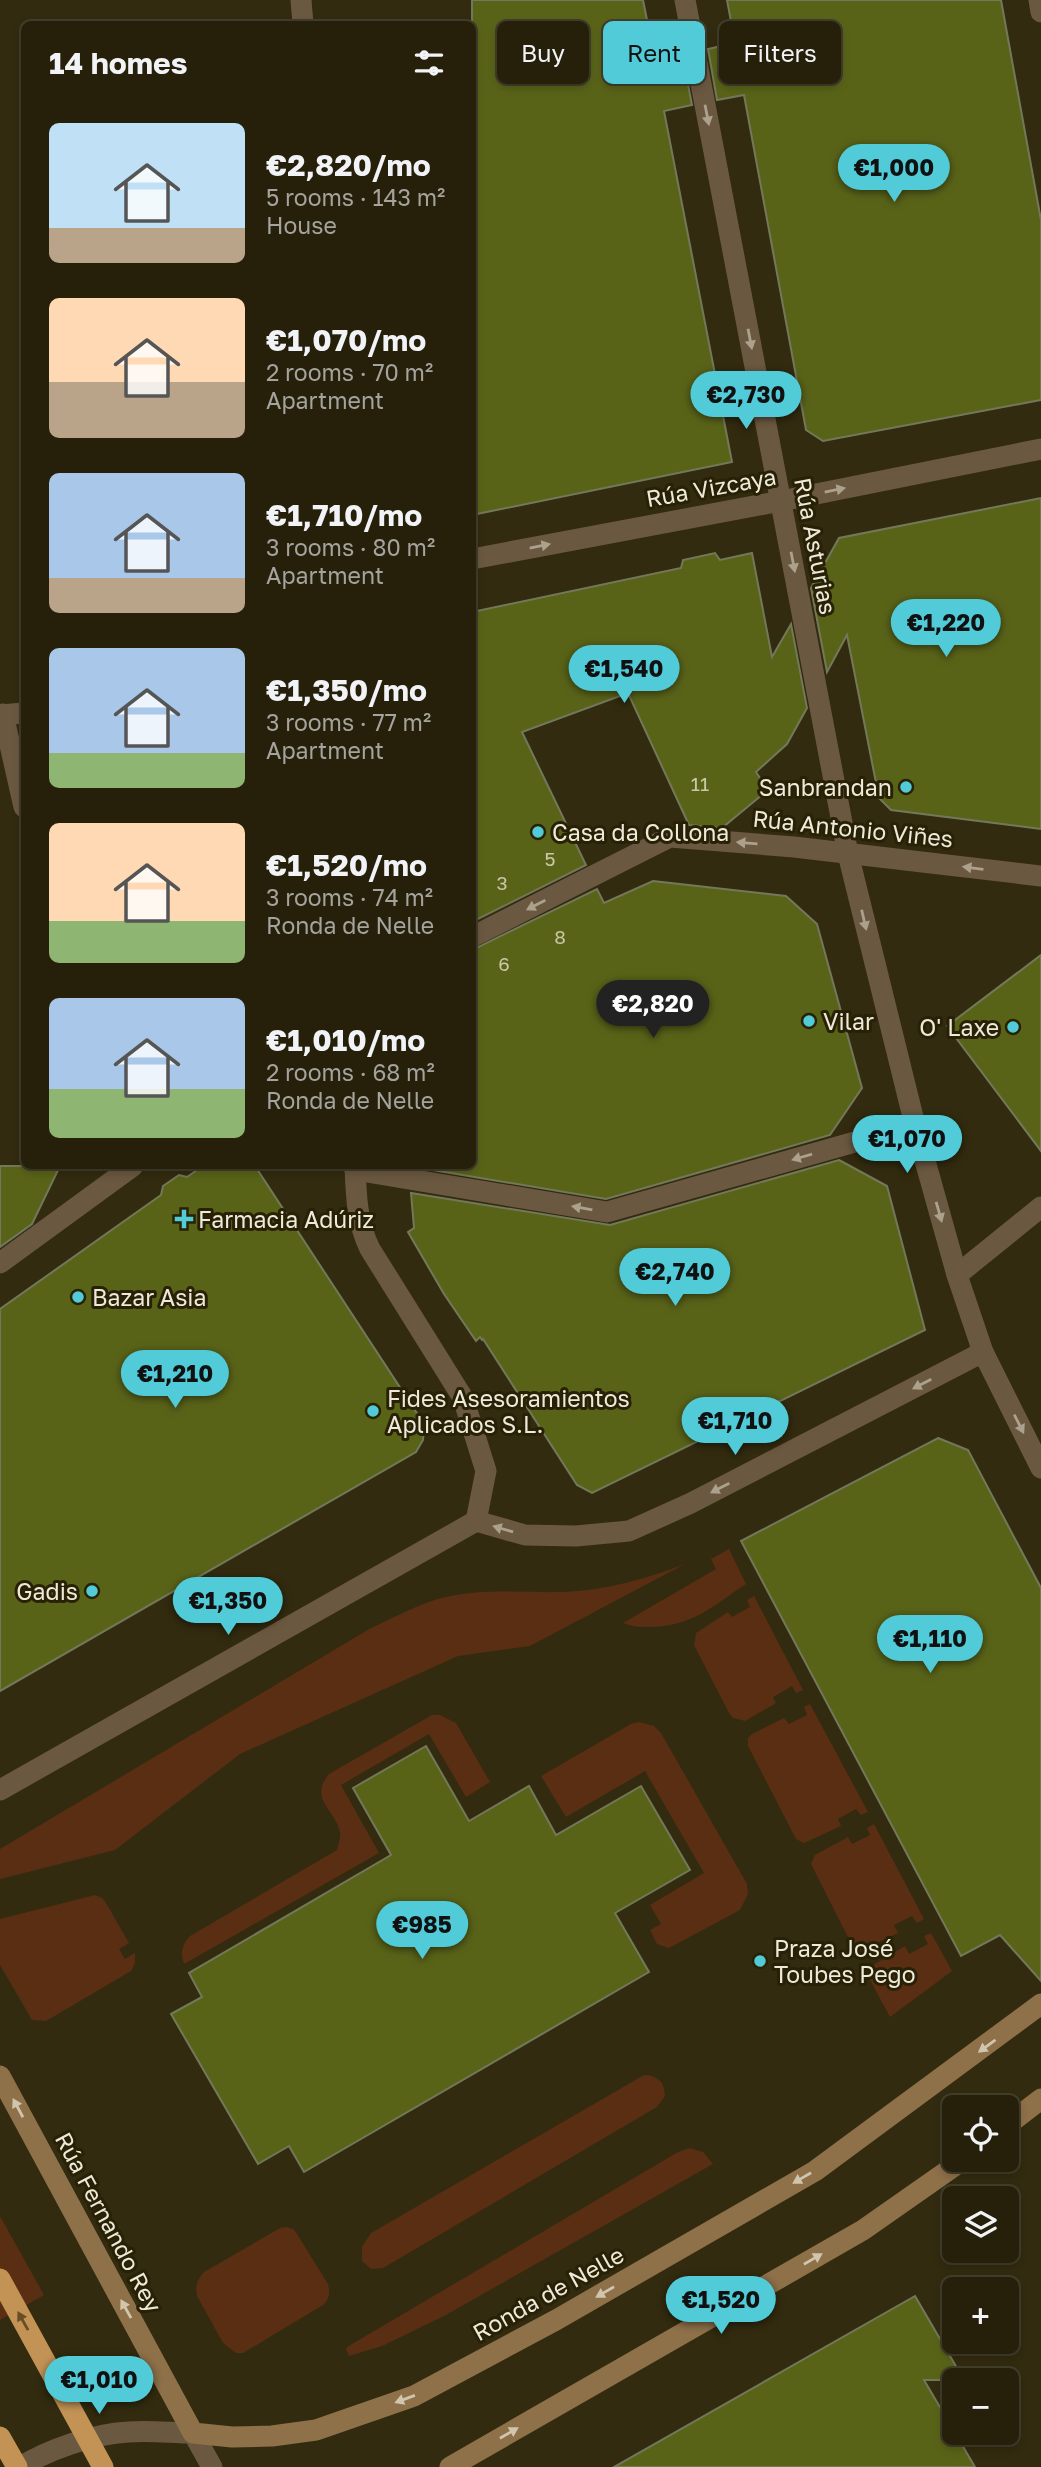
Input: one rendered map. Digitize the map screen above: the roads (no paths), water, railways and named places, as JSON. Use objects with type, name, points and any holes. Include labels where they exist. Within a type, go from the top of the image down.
[{"type":"highway","points":[[0,2279],[103,2467]]},
{"type":"highway","points":[[0,2437],[18,2467]]},
{"type":"street","points":[[301,0],[303,21]]},
{"type":"street","name":"Rúa Asturias","points":[[685,0],[848,854],[915,1125],[957,1275],[983,1352],[1041,1468]]},
{"type":"street","points":[[1039,0],[1041,12]]},
{"type":"street","name":"Rúa Vizcaya","points":[[476,558],[1041,449]]},
{"type":"street","points":[[9,714],[21,788]]},
{"type":"street","name":"Rúa Antonio Viñes","points":[[476,935],[670,836],[1041,876]]},
{"type":"street","points":[[361,1169],[607,1213],[915,1125]]},
{"type":"street","points":[[355,1169],[358,1214],[366,1241],[463,1398],[486,1471],[475,1521]]},
{"type":"street","points":[[0,1263],[107,1174]]},
{"type":"street","points":[[957,1275],[1041,1207]]},
{"type":"street","points":[[0,1790],[475,1521],[525,1535],[576,1536],[629,1531],[691,1503],[983,1352]]},
{"type":"street","name":"Ronda de Nelle","points":[[18,2467],[34,2458],[88,2439],[127,2431],[232,2437],[272,2436],[316,2430],[414,2396],[556,2320],[815,2171],[1041,2004]]},
{"type":"street","name":"Rúa Fernando Rey","points":[[0,2076],[212,2467]]},
{"type":"street","points":[[1019,2116],[1041,2099]]},
{"type":"street","points":[[450,2467],[863,2230],[946,2172]]},
{"type":"place","name":"Sanbrandan","points":[[906,787]]},
{"type":"place","name":"Casa da Collona","points":[[538,832]]},
{"type":"place","name":"Vilar","points":[[809,1021]]},
{"type":"place","name":"O' Laxe","points":[[1013,1027]]},
{"type":"place","name":"Farmacia Adúriz","points":[[184,1219]]},
{"type":"place","name":"Bazar Asia","points":[[78,1297]]},
{"type":"place","name":"Fides Asesoramientos Aplicados S.L.","points":[[373,1411]]},
{"type":"place","name":"Gadis","points":[[92,1591]]},
{"type":"place","name":"Praza José Toubes Pego","points":[[760,1961]]}]
